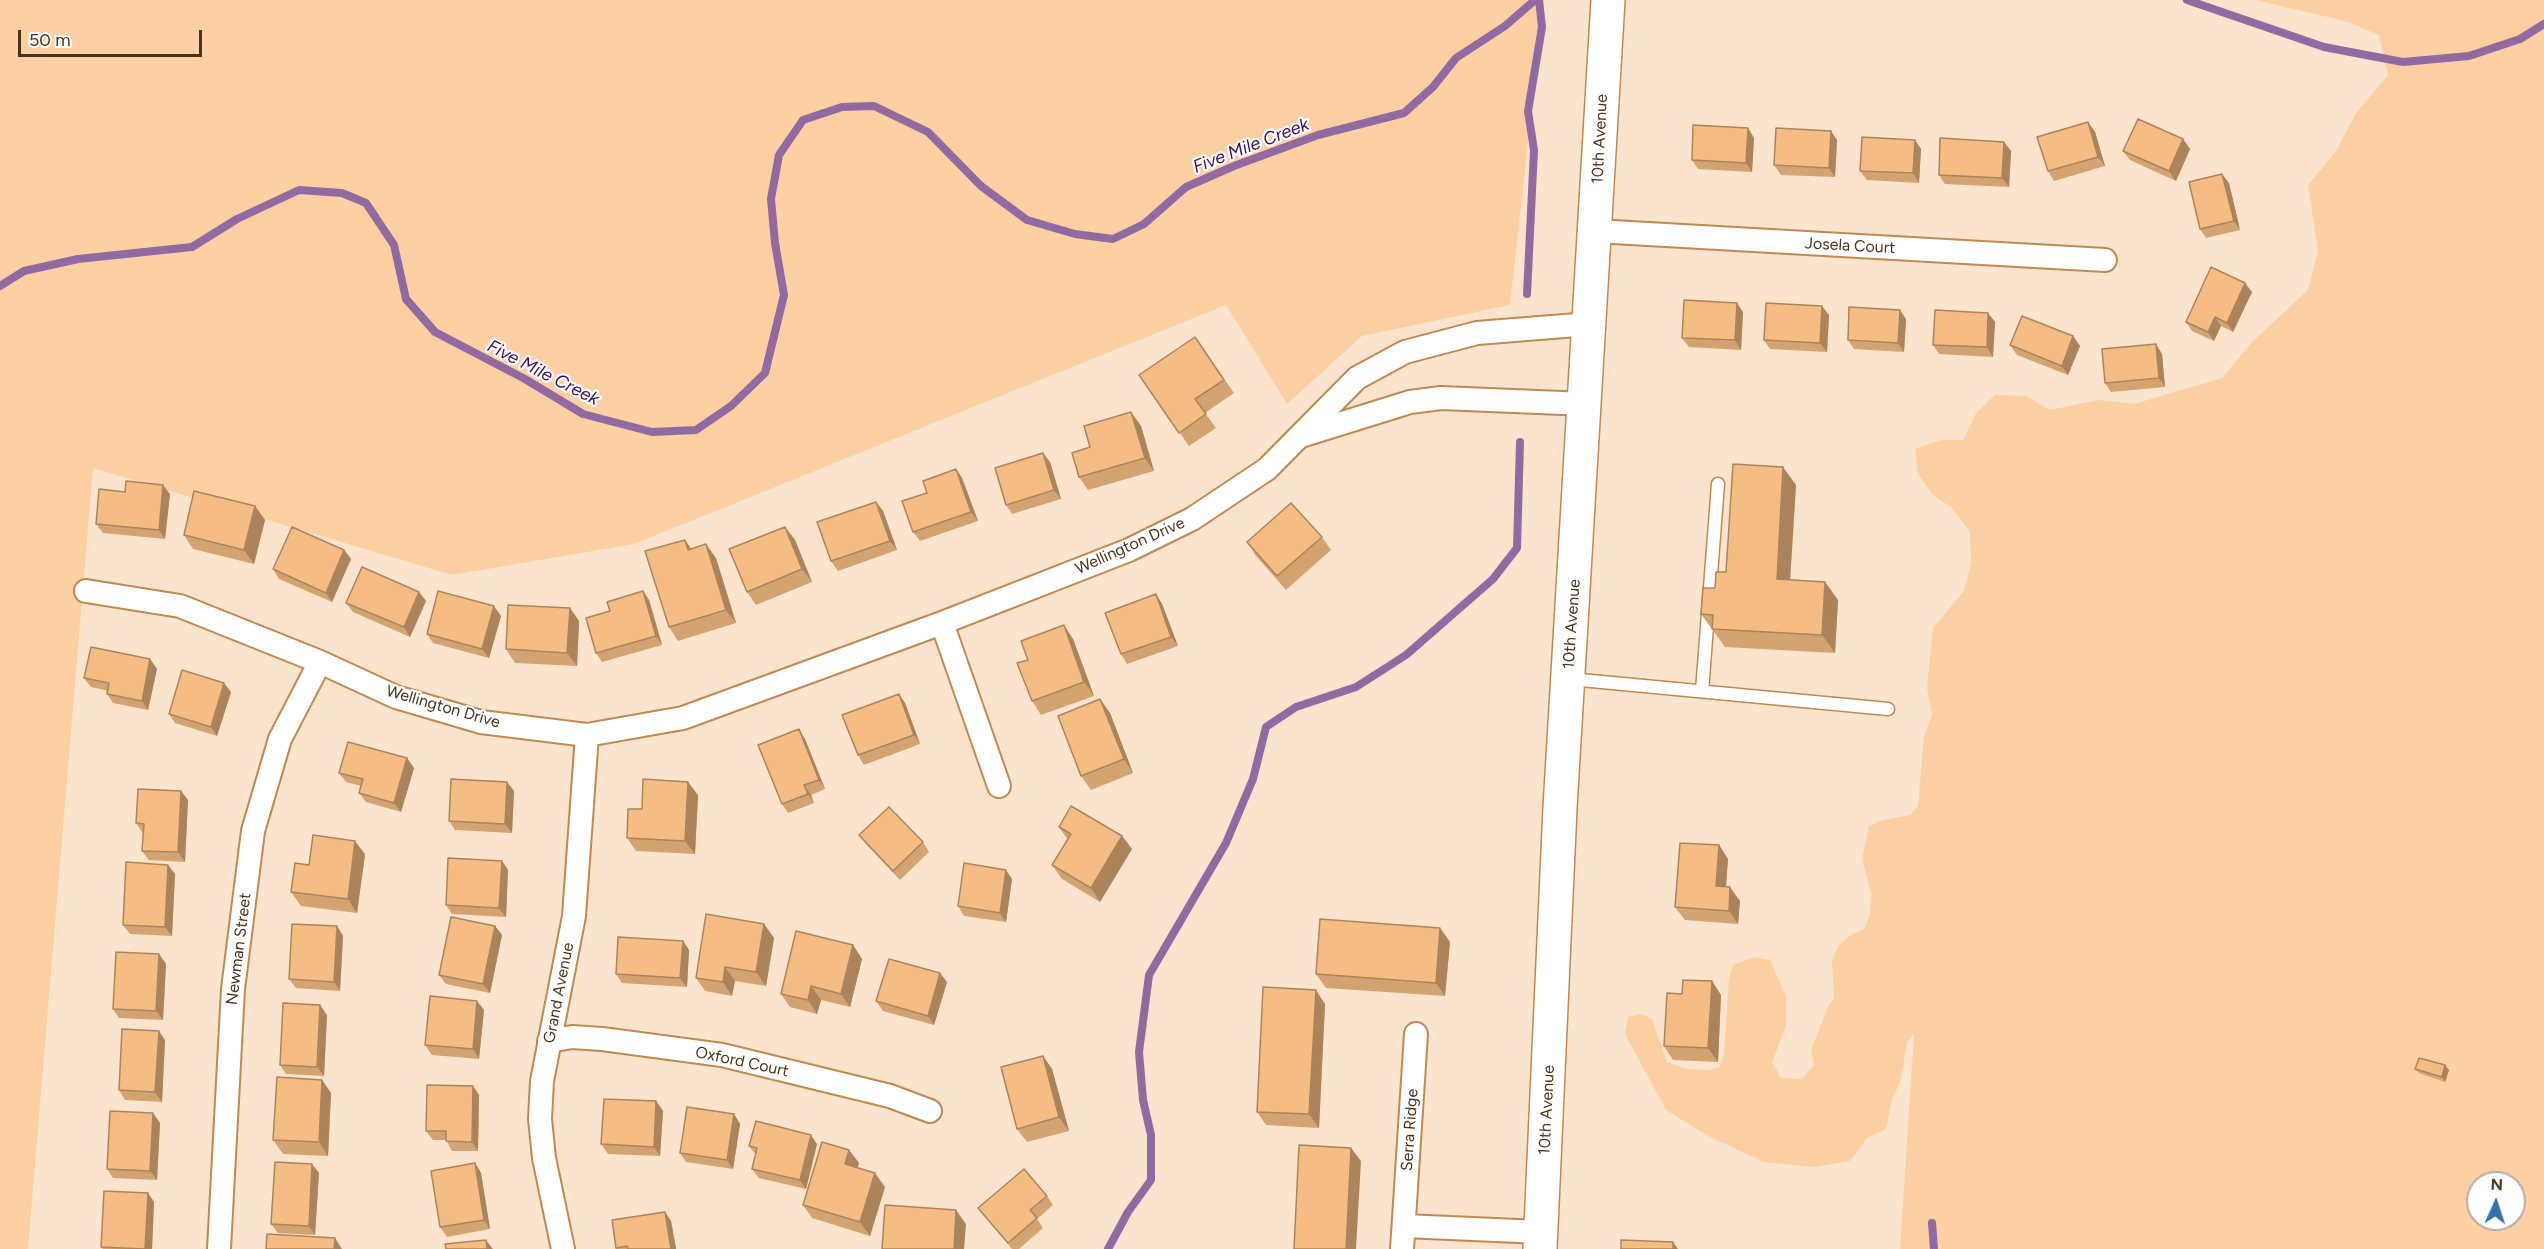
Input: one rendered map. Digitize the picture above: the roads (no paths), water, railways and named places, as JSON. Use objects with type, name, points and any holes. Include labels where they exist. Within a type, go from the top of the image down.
[{"type":"street","name":"10th Avenue","points":[[1540,1240],[1608,0]]},
{"type":"street","name":"Josela Court","points":[[1595,231],[2105,260]]},
{"type":"street","name":"Wellington Drive","points":[[86,591],[180,606],[320,662],[396,698],[481,722],[588,735],[683,718],[942,623],[1129,550],[1192,519],[1267,469],[1357,378],[1405,352],[1477,333],[1589,324]]},
{"type":"street","name":"Wellington Drive","points":[[1299,436],[1410,402],[1440,398],[1586,404]]},
{"type":"street","points":[[942,623],[999,786]]},
{"type":"street","name":"Newman Street","points":[[219,1249],[233,989],[254,831],[280,739],[320,662]]},
{"type":"street","name":"Grand Avenue","points":[[563,1249],[544,1158],[540,1119],[542,1081],[574,916],[588,735]]},
{"type":"street","name":"Serra Ridge","points":[[1402,1249],[1416,1034]]},
{"type":"street","name":"Oxford Court","points":[[549,1041],[572,1037],[602,1039],[722,1055],[890,1096],[930,1111]]},
{"type":"street","points":[[1404,1226],[1540,1240]]},
{"type":"lane","points":[[1702,691],[1718,484]]},
{"type":"lane","points":[[1569,679],[1888,709]]},
{"type":"waterway","name":"Five Mile Creek","points":[[0,286],[24,271],[78,259],[192,247],[237,219],[299,190],[342,193],[366,203],[394,245],[406,299],[435,332],[525,379],[583,414],[652,432],[696,430],[731,406],[765,373],[784,295],[775,243],[771,199],[779,155],[803,120],[842,107],[874,106],[928,132],[981,186],[1027,220],[1075,234],[1113,239],[1144,224],[1186,187],[1234,166],[1318,135],[1404,113],[1433,87],[1456,58],[1505,26],[1535,0]]},
{"type":"waterway","points":[[1527,294],[1534,150],[1528,111],[1542,27],[1539,0]]},
{"type":"waterway","name":"Five Mile Creek","points":[[2187,0],[2324,47],[2403,62],[2469,56],[2520,39],[2544,24]]},
{"type":"waterway","points":[[1108,1249],[1128,1212],[1151,1180],[1151,1135],[1143,1100],[1139,1052],[1149,975],[1226,843],[1253,779],[1266,727],[1296,707],[1356,687],[1406,655],[1493,579],[1517,548],[1520,442]]},
{"type":"waterway","points":[[1932,1223],[1934,1249]]}]
